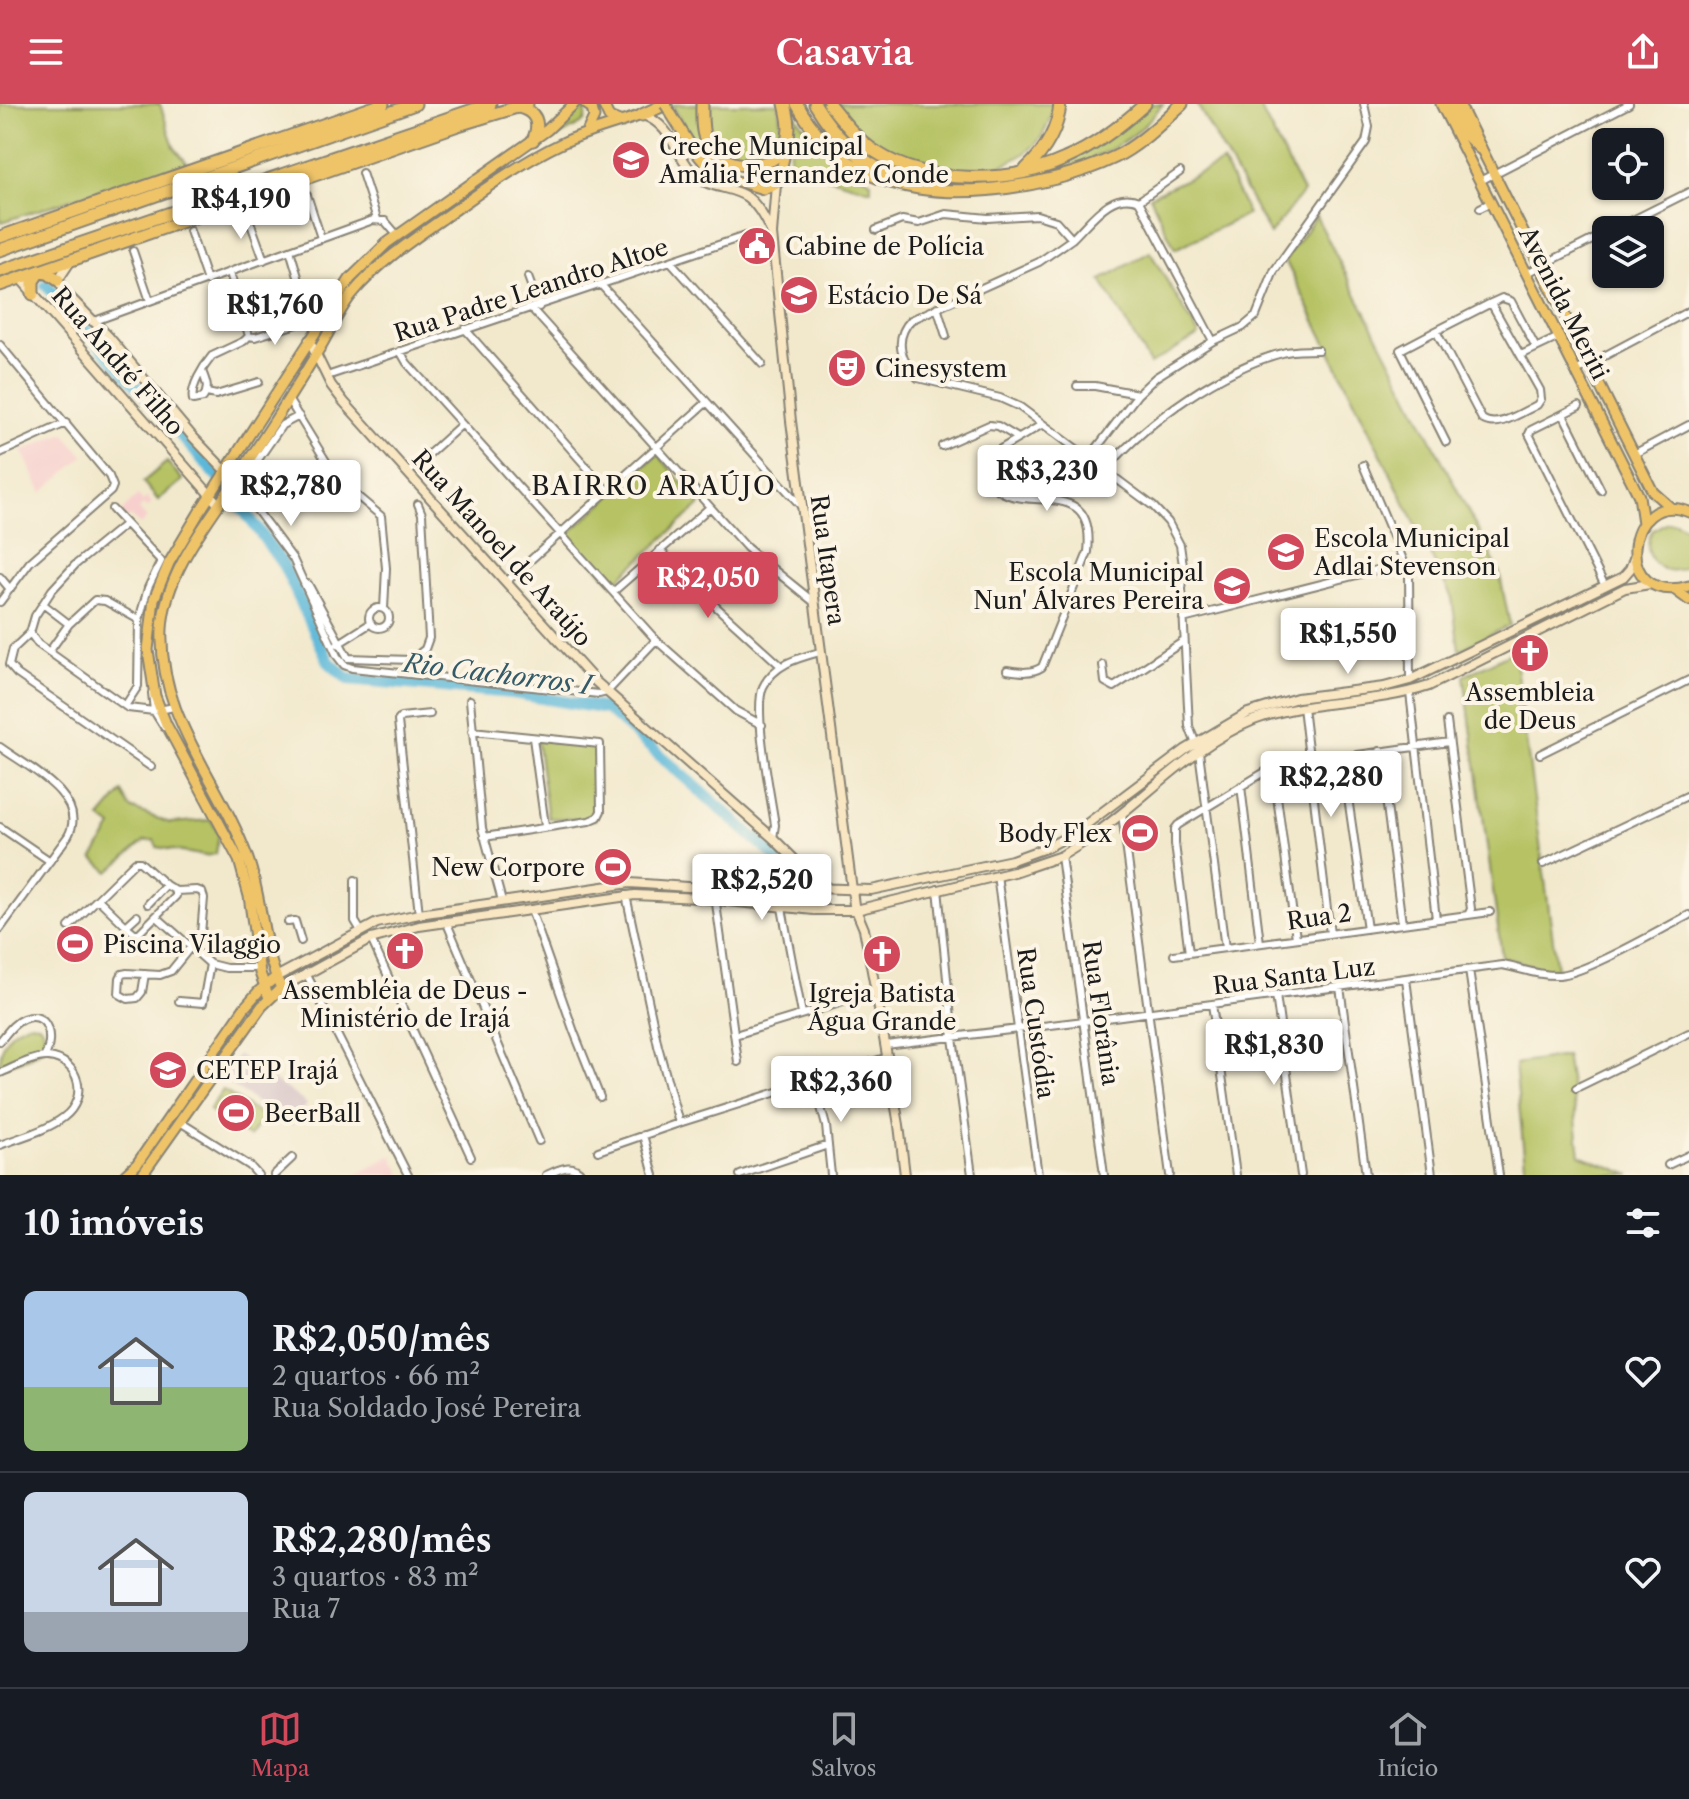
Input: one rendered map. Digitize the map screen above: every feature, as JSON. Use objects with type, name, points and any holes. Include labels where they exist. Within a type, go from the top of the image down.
[{"type":"highway","points":[[0,237],[383,104]]},
{"type":"highway","points":[[0,250],[415,104]]},
{"type":"highway","points":[[0,271],[490,104]]},
{"type":"highway","points":[[642,115],[665,104]]},
{"type":"highway","points":[[702,104],[705,140],[713,151],[744,165],[766,163],[777,156],[787,142],[785,104]]},
{"type":"highway","points":[[797,104],[813,128],[860,170],[904,185],[928,188],[1002,188],[1036,184],[1081,171],[1118,155],[1182,104]]},
{"type":"highway","points":[[815,104],[851,149],[869,163],[928,188]]},
{"type":"highway","points":[[829,104],[874,151],[905,167],[951,177],[1023,171],[1061,161],[1108,135],[1145,104]]},
{"type":"highway","points":[[1023,171],[1048,143],[1056,127],[1060,104]]},
{"type":"highway","points":[[1449,104],[1464,132],[1480,148]]},
{"type":"highway","points":[[0,285],[522,106],[535,117],[537,128],[533,140]]},
{"type":"highway","points":[[436,133],[476,109]]},
{"type":"highway","points":[[309,142],[352,114]]},
{"type":"highway","points":[[39,272],[57,279]]},
{"type":"highway","points":[[33,294],[33,281],[39,272]]},
{"type":"main road","points":[[586,104],[592,108],[594,117],[587,132]]},
{"type":"main road","points":[[603,104],[609,117],[622,122]]},
{"type":"main road","points":[[665,104],[704,165],[719,177],[757,189],[776,184],[782,173],[787,142]]},
{"type":"main road","name":"Avenida Meriti","points":[[1441,104],[1639,496],[1643,523]]},
{"type":"main road","name":"Avenida Meriti","points":[[1459,104],[1656,497],[1671,508]]},
{"type":"main road","points":[[269,998],[259,968],[249,896],[239,860],[156,709],[150,674],[149,636],[154,599],[169,563],[209,496],[350,279],[397,235],[557,123],[574,105]]},
{"type":"main road","points":[[487,186],[533,158],[587,132],[642,115]]},
{"type":"main road","name":"Rua Itapera","points":[[642,115],[663,127],[690,168],[702,180],[750,200],[772,234]]},
{"type":"main road","points":[[281,988],[248,859],[174,707],[164,674],[162,648],[166,601],[178,573],[219,505],[345,305],[366,279],[401,247],[508,170],[505,159]]},
{"type":"main road","name":"Rua Itapera","points":[[776,184],[772,234],[801,506],[852,890],[864,929]]},
{"type":"main road","name":"Rua André Filho","points":[[70,261],[57,279],[65,292],[109,337],[192,436],[235,481]]},
{"type":"main road","name":"Rua André Filho","points":[[20,278],[219,505]]},
{"type":"main road","name":"Rua Manoel de Araújo","points":[[309,340],[338,395],[607,692],[773,838],[808,873],[829,888]]},
{"type":"main road","points":[[301,352],[315,356]]},
{"type":"main road","points":[[1689,512],[1671,508],[1651,516],[1643,523],[1635,541],[1637,567],[1650,584],[1674,589],[1689,586]]},
{"type":"main road","points":[[125,1175],[137,1164],[245,1007],[264,986],[278,972],[361,931],[392,919],[419,914],[616,885],[788,894],[829,888],[879,889],[999,863],[1048,847],[1076,832],[1238,718],[1271,704],[1306,696],[1384,687],[1410,680],[1628,574],[1635,556]]},
{"type":"main road","points":[[142,1175],[269,998],[306,973],[371,939],[392,931],[446,921],[626,895],[674,896],[782,908],[856,910],[997,875],[1061,856],[1092,838],[1197,748],[1254,721],[1303,707],[1410,693],[1435,684],[1625,588],[1650,584]]},
{"type":"main road","points":[[1674,589],[1689,600]]},
{"type":"main road","points":[[808,873],[807,900],[814,910]]},
{"type":"main road","points":[[842,889],[852,877]]},
{"type":"main road","points":[[674,896],[675,886]]},
{"type":"main road","points":[[852,890],[864,898],[868,908],[864,929],[886,1045],[905,1175]]},
{"type":"street","points":[[1089,458],[1138,394],[1169,367],[1243,327],[1256,316],[1274,271],[1366,142],[1369,127],[1364,104]]},
{"type":"street","points":[[1479,181],[1629,104]]},
{"type":"street","points":[[1140,203],[1180,172]]},
{"type":"street","points":[[362,173],[377,219]]},
{"type":"street","points":[[1641,216],[1689,192]]},
{"type":"street","points":[[307,195],[321,238]]},
{"type":"street","points":[[1213,341],[1140,203],[1126,197],[1107,204],[1072,239],[1039,262],[911,320],[904,328],[901,352],[908,369],[926,382],[1000,398],[1020,407],[1153,506],[1175,533],[1184,572],[1188,722],[1197,748],[1207,808],[1225,948]]},
{"type":"street","points":[[1480,208],[1490,203]]},
{"type":"street","points":[[247,213],[264,260]]},
{"type":"street","points":[[876,230],[902,220],[919,223],[946,214],[988,218],[1037,215],[1056,221],[1072,239]]},
{"type":"street","points":[[92,322],[377,219],[388,223],[397,235]]},
{"type":"street","points":[[190,231],[207,281]]},
{"type":"street","name":"Rua Padre Leandro Altoe","points":[[327,376],[672,263],[745,236]]},
{"type":"street","points":[[1527,273],[1592,240]]},
{"type":"street","points":[[290,250],[299,280]]},
{"type":"street","points":[[133,251],[150,301]]},
{"type":"street","points":[[672,263],[762,364]]},
{"type":"street","points":[[230,273],[249,336]]},
{"type":"street","points":[[528,277],[535,308],[656,448],[747,548],[815,603]]},
{"type":"street","points":[[602,286],[801,506]]},
{"type":"street","points":[[1446,442],[1400,350],[1502,298],[1511,301],[1536,348]]},
{"type":"street","points":[[1436,331],[1487,424],[1537,405],[1541,399],[1540,390],[1491,303]]},
{"type":"street","points":[[937,307],[946,336]]},
{"type":"street","points":[[1576,371],[1689,311]]},
{"type":"street","points":[[249,336],[255,337],[297,324]]},
{"type":"street","points":[[465,329],[607,490]]},
{"type":"street","points":[[202,371],[207,393],[198,401],[191,397],[202,371],[212,356],[249,336]]},
{"type":"street","points":[[1521,355],[1559,337]]},
{"type":"street","points":[[0,345],[111,479],[113,489],[30,562],[0,602]]},
{"type":"street","points":[[1105,470],[1145,429],[1232,374],[1286,352],[1318,350]]},
{"type":"street","points":[[400,351],[461,425],[656,640],[736,711],[755,724],[762,725]]},
{"type":"street","points":[[207,393],[216,395],[259,382]]},
{"type":"street","points":[[1077,386],[1138,394]]},
{"type":"street","points":[[288,399],[337,479],[381,516],[386,568],[384,609],[389,616],[387,624],[379,628],[371,623]]},
{"type":"street","points":[[506,582],[706,403]]},
{"type":"street","points":[[1579,406],[1531,430],[1529,434],[1605,586]]},
{"type":"street","points":[[1563,414],[1601,490]]},
{"type":"street","points":[[299,416],[282,425],[243,483],[293,556],[338,644],[345,656],[352,660],[411,660],[425,649],[429,638],[422,514],[418,504]]},
{"type":"street","points":[[0,453],[66,423]]},
{"type":"street","points":[[1007,670],[1024,673],[1036,671],[1047,659],[1088,552],[1090,539],[1086,522],[1074,506],[1063,500],[1011,497],[1000,492],[989,480],[986,471],[992,454],[1043,424]]},
{"type":"street","points":[[408,473],[461,425]]},
{"type":"street","points":[[942,446],[989,425],[998,426],[1018,438]]},
{"type":"street","points":[[1634,454],[1689,425]]},
{"type":"street","points":[[1363,465],[1409,574],[1410,680]]},
{"type":"street","points":[[235,481],[293,559],[324,630],[344,665],[361,670],[581,694],[607,692],[656,640]]},
{"type":"street","points":[[613,592],[709,508]]},
{"type":"street","points":[[112,509],[161,561],[148,588],[139,620],[138,686],[127,707]]},
{"type":"street","points":[[124,525],[75,565],[43,604],[30,624],[30,633],[49,652],[127,707],[174,707]]},
{"type":"street","points":[[660,550],[700,592],[781,666]]},
{"type":"street","points":[[1183,619],[1404,563]]},
{"type":"street","points":[[0,577],[10,589]]},
{"type":"street","points":[[49,652],[90,602],[100,600],[139,620]]},
{"type":"street","points":[[43,604],[69,624]]},
{"type":"street","points":[[371,623],[370,614],[379,608],[384,609]]},
{"type":"street","points":[[338,644],[371,623]]},
{"type":"street","points":[[30,633],[10,654],[12,669],[151,767]]},
{"type":"street","points":[[1103,665],[1105,682],[1114,687],[1184,641]]},
{"type":"street","points":[[773,838],[775,825],[762,725],[761,692],[781,666],[820,652]]},
{"type":"street","points":[[1540,754],[1689,680]]},
{"type":"street","points":[[1410,693],[1436,919]]},
{"type":"street","points":[[470,700],[484,837],[502,901]]},
{"type":"street","points":[[1303,707],[1330,934]]},
{"type":"street","points":[[419,914],[398,721],[401,717],[430,714]]},
{"type":"street","points":[[1447,721],[1470,912]]},
{"type":"street","points":[[472,731],[600,744],[601,811],[595,820],[484,837]]},
{"type":"street","points":[[533,738],[545,826]]},
{"type":"street","points":[[1189,953],[1175,844],[1178,825],[1273,767],[1449,742]]},
{"type":"street","points":[[0,747],[59,790],[73,812],[72,830],[0,929]]},
{"type":"street","points":[[1380,751],[1402,924]]},
{"type":"street","points":[[1342,756],[1367,929]]},
{"type":"street","points":[[1273,767],[1296,938]]},
{"type":"street","points":[[1241,786],[1260,943]]},
{"type":"street","points":[[1543,864],[1689,795]]},
{"type":"street","points":[[1122,814],[1170,1175]]},
{"type":"street","points":[[0,827],[50,861]]},
{"type":"street","name":"Rua Florânia","points":[[1061,856],[1104,1175]]},
{"type":"street","points":[[69,927],[135,862],[140,862],[176,891],[202,892],[202,931],[191,947],[171,971],[160,975],[145,974],[122,974],[119,994],[128,999],[137,998],[142,992],[145,974]]},
{"type":"street","name":"Rua Custódia","points":[[997,875],[1038,1175]]},
{"type":"street","points":[[355,880],[355,921],[361,931]]},
{"type":"street","points":[[148,904],[166,885]]},
{"type":"street","points":[[714,889],[738,1062]]},
{"type":"street","points":[[938,889],[953,1038],[972,1175]]},
{"type":"street","points":[[98,899],[137,935],[176,896],[176,891]]},
{"type":"street","points":[[626,895],[658,1046],[679,1123]]},
{"type":"street","points":[[782,908],[802,1014]]},
{"type":"street","points":[[531,910],[600,1097]]},
{"type":"street","points":[[0,912],[8,918]]},
{"type":"street","name":"Rua 2","points":[[1174,955],[1470,912],[1490,912]]},
{"type":"street","name":"Rua Santa Luz","points":[[886,1045],[1503,965],[1546,975],[1563,975],[1689,915]]},
{"type":"street","points":[[126,926],[137,916]]},
{"type":"street","points":[[157,917],[210,964],[226,968],[259,968]]},
{"type":"street","points":[[288,922],[295,921],[301,941]]},
{"type":"street","points":[[446,921],[539,1141]]},
{"type":"street","points":[[371,939],[471,1157]]},
{"type":"street","points":[[179,1001],[203,1003],[210,964]]},
{"type":"street","points":[[1469,970],[1499,1175]]},
{"type":"street","points":[[306,973],[408,1175]]},
{"type":"street","points":[[1406,979],[1432,1175]]},
{"type":"street","points":[[1340,987],[1366,1175]]},
{"type":"street","points":[[735,1035],[876,992]]},
{"type":"street","points":[[1276,995],[1301,1175]]},
{"type":"street","points":[[1212,1004],[1236,1175]]},
{"type":"street","points":[[0,1041],[20,1020],[29,1017],[46,1025],[50,1034],[50,1047],[45,1056],[0,1073]]},
{"type":"street","points":[[1576,1088],[1689,1033]]},
{"type":"street","points":[[0,1145],[64,1117],[73,1107],[79,1089],[74,1070],[45,1056]]},
{"type":"street","points":[[598,1151],[888,1057]]},
{"type":"street","points":[[814,1081],[831,1175]]},
{"type":"street","points":[[180,1122],[250,1166],[258,1175]]},
{"type":"street","points":[[643,1135],[654,1175]]},
{"type":"street","points":[[740,1175],[828,1145]]},
{"type":"street","points":[[1668,1165],[1689,1155]]},
{"type":"street","points":[[274,1175],[292,1158]]},
{"type":"street","points":[[546,1175],[567,1167],[575,1168],[582,1175]]},
{"type":"shaded area","points":[[64,433],[84,456],[42,493],[22,451]]},
{"type":"shaded area","points":[[138,495],[143,501],[147,497],[152,503],[147,509],[143,505],[139,509],[147,518],[140,525],[121,512]]},
{"type":"shaded area","points":[[238,1054],[307,1104],[292,1126],[222,1079]]},
{"type":"shaded area","points":[[392,1155],[402,1175],[356,1175]]},
{"type":"green space","points":[[0,104],[160,104],[174,147],[188,164],[2,222]]},
{"type":"green space","points":[[699,104],[701,154],[672,105]]},
{"type":"green space","points":[[703,104],[778,104],[780,127],[777,141],[763,155],[754,158],[724,155],[708,137]]},
{"type":"green space","points":[[820,104],[824,104],[834,118],[923,176],[1046,168],[1150,104],[1163,104],[1138,131],[1094,158],[1008,182],[951,185],[912,178],[877,161],[849,140]]},
{"type":"green space","points":[[837,104],[1053,106],[1044,132],[1025,153],[991,168],[951,171],[912,164],[886,152],[863,134]]},
{"type":"green space","points":[[1197,104],[1258,104],[1303,192],[1270,234]]},
{"type":"green space","points":[[580,106],[586,111],[581,124],[516,160]]},
{"type":"green space","points":[[791,108],[838,161],[871,181],[871,190],[809,172],[788,170]]},
{"type":"green space","points":[[1223,162],[1248,214],[1175,249],[1150,196]]},
{"type":"green space","points":[[1316,216],[1499,571],[1510,625],[1459,650],[1452,598],[1285,260]]},
{"type":"green space","points":[[1150,252],[1199,335],[1150,364],[1101,280]]},
{"type":"green space","points":[[658,454],[700,505],[613,584],[567,535]]},
{"type":"green space","points":[[167,462],[183,480],[158,500],[143,482]]},
{"type":"green space","points":[[1667,522],[1675,522],[1689,529],[1689,564],[1671,571],[1656,564],[1648,550],[1652,531]]},
{"type":"green space","points":[[1514,651],[1557,969],[1545,969],[1502,957],[1464,676]]},
{"type":"green space","points":[[537,740],[596,745],[595,820],[548,818]]},
{"type":"green space","points":[[1340,761],[1343,781],[1317,784],[1314,765]]},
{"type":"green space","points":[[1305,766],[1307,785],[1282,789],[1279,769]]},
{"type":"green space","points":[[122,792],[130,808],[170,823],[211,820],[219,834],[216,854],[205,856],[157,847],[154,840],[144,841],[109,872],[93,858],[112,827],[100,818]]},
{"type":"green space","points":[[28,1023],[39,1024],[45,1034],[42,1049],[0,1067],[6,1040],[15,1030]]},
{"type":"green space","points":[[1566,1056],[1580,1155],[1631,1175],[1526,1175],[1515,1064]]},
{"type":"green space","name":"BeerBall","points":[[223,1090],[263,1117],[249,1137],[209,1110]]},
{"type":"waterway","name":"Rio Cachorros I","points":[[46,285],[218,477]]},
{"type":"waterway","name":"Rio Cachorros I","points":[[236,499],[284,566],[329,662],[348,679],[513,693],[607,709],[793,872]]},
{"type":"place","name":"Creche Municipal Amália Fernandez Conde","points":[[631,160]]},
{"type":"place","name":"Cabine de Polícia","points":[[757,246]]},
{"type":"place","name":"Estácio De Sá","points":[[799,295]]},
{"type":"place","name":"Cinesystem","points":[[847,368]]},
{"type":"place","name":"Escola Municipal Adlai Stevenson","points":[[1286,552]]},
{"type":"place","name":"Escola Municipal Nun' Álvares Pereira","points":[[1232,586]]},
{"type":"place","name":"Assembleia de Deus","points":[[1530,653]]},
{"type":"place","name":"Body Flex","points":[[1140,833]]},
{"type":"place","name":"New Corpore","points":[[613,867]]},
{"type":"place","name":"Piscina Vilaggio","points":[[75,944]]},
{"type":"place","name":"Assembléia de Deus - Ministério de Irajá","points":[[405,951]]},
{"type":"place","name":"Igreja Batista Água Grande","points":[[882,954]]},
{"type":"place","name":"CETEP Irajá","points":[[168,1070]]},
{"type":"place","name":"BeerBall","points":[[236,1113]]},
{"type":"district","name":"BAIRRO ARAÚJO","points":[[654,486]]}]
